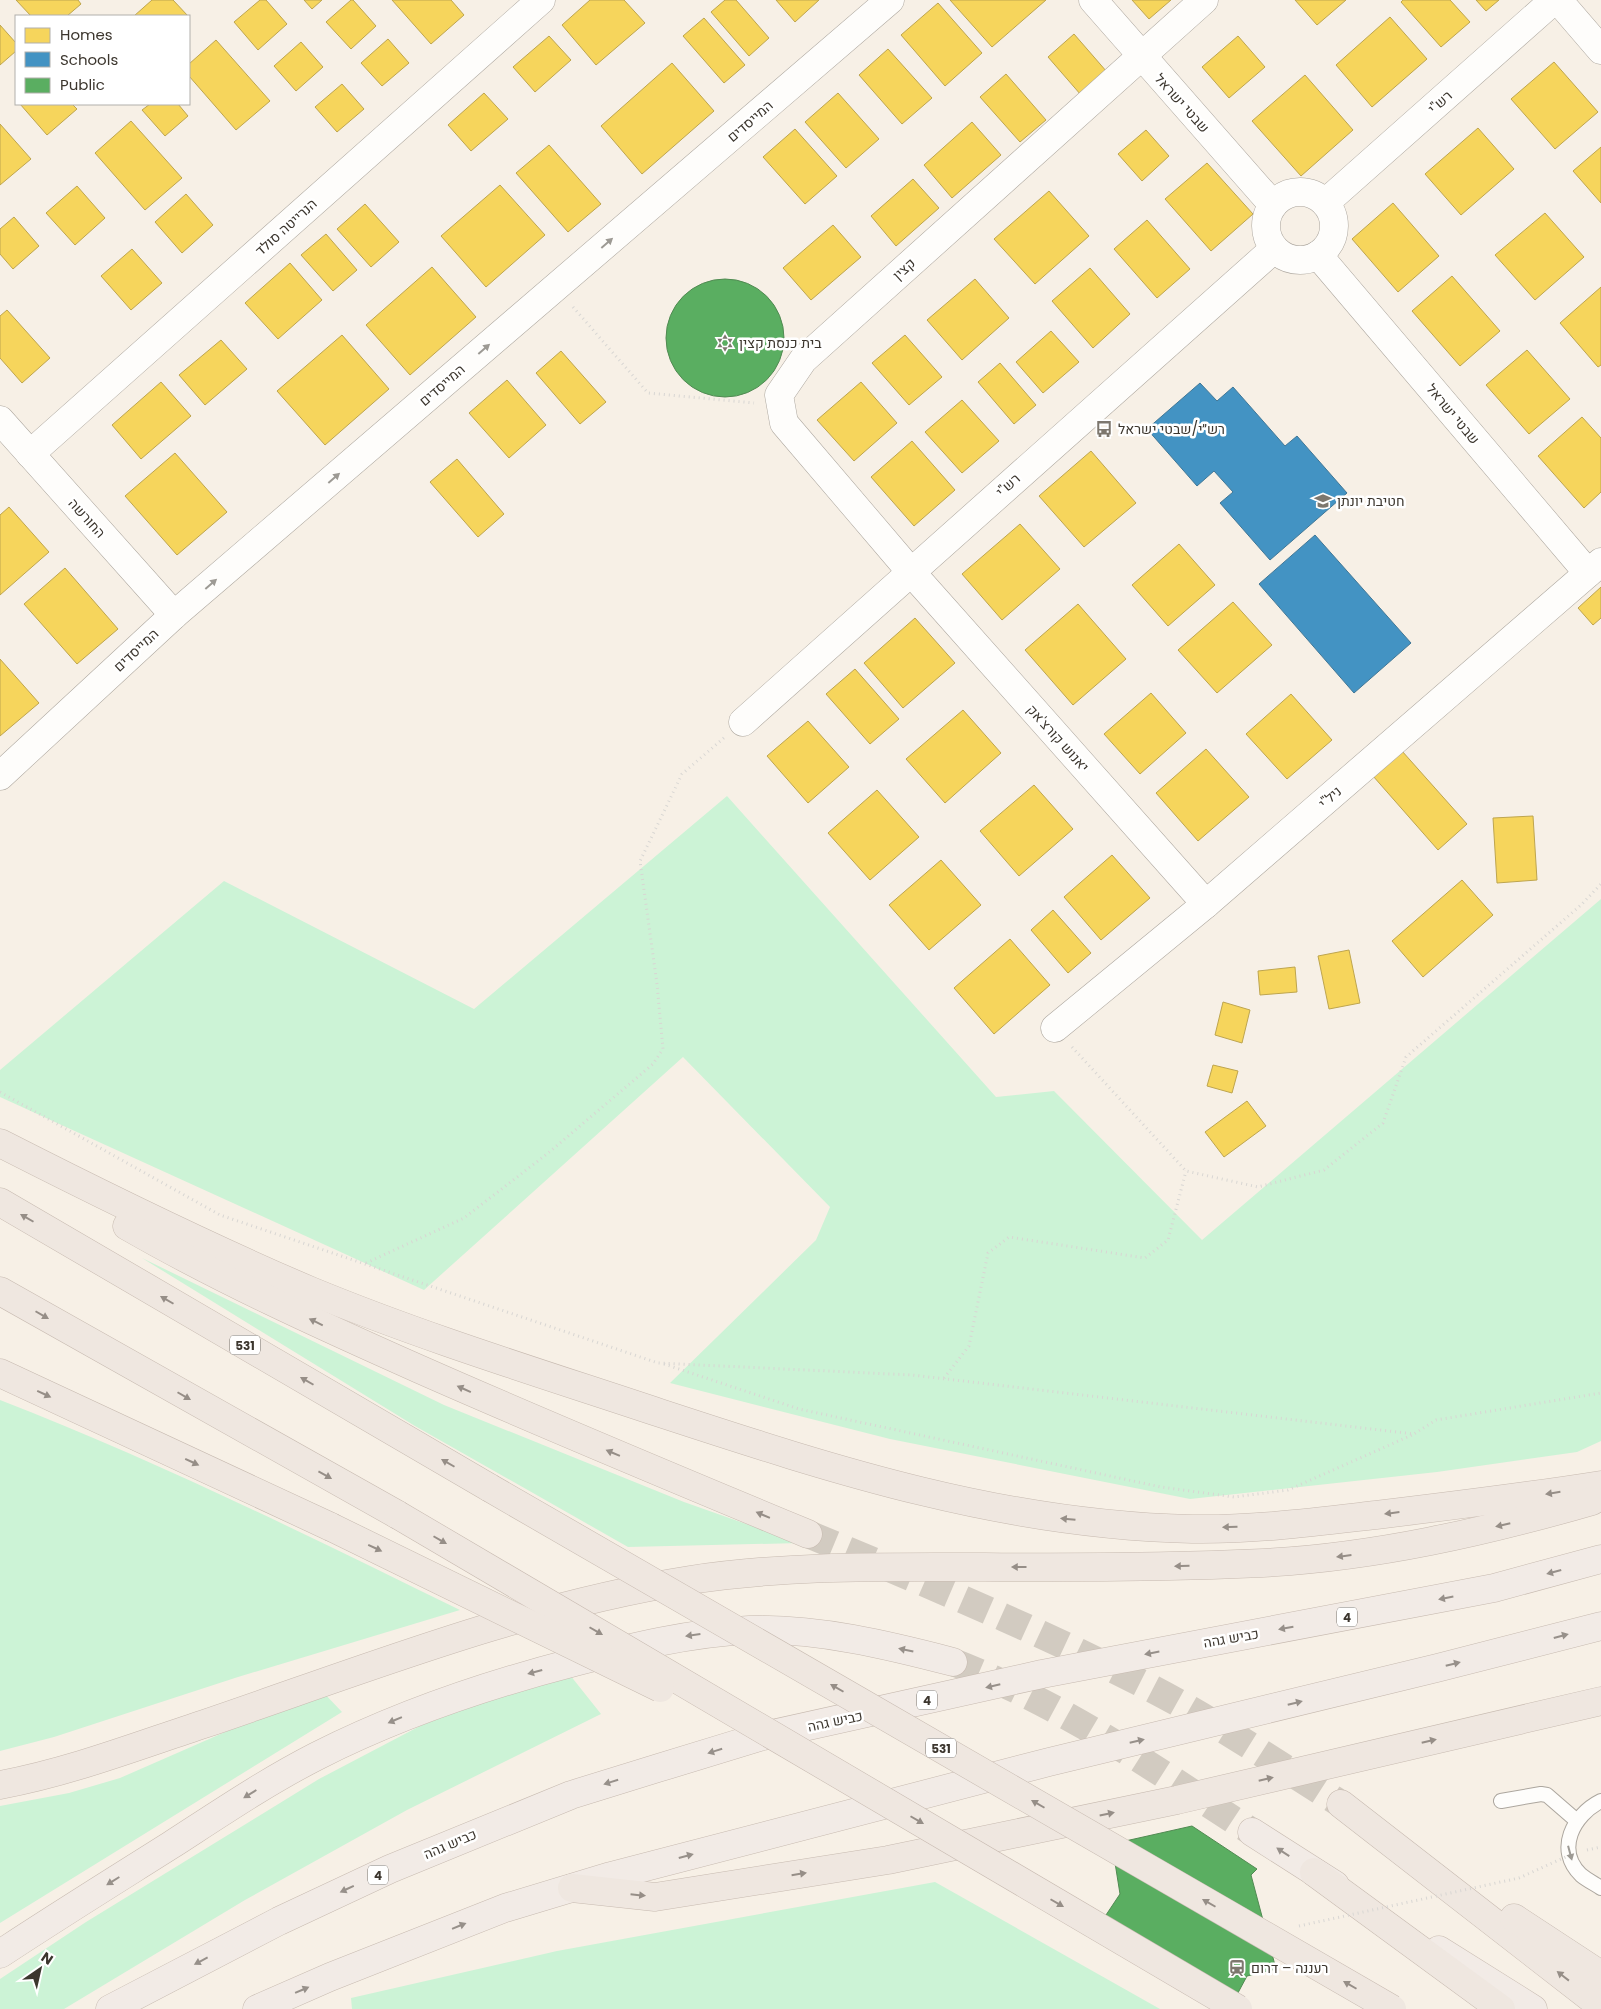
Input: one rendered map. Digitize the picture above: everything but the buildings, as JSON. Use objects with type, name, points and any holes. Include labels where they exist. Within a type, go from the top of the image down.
[{"type":"highway","points":[[0,1143],[215,1249],[385,1319],[475,1352],[792,1456],[958,1501],[1038,1516],[1193,1529],[1308,1522],[1516,1498],[1601,1485]]},
{"type":"highway","points":[[0,1152],[137,1232],[332,1330],[477,1395],[808,1534]]},
{"type":"highway","name":"531","points":[[0,1202],[490,1488],[1392,2009]]},
{"type":"highway","points":[[0,1291],[398,1515],[1238,2009]]},
{"type":"highway","points":[[0,1373],[331,1527],[511,1614],[878,1798]]},
{"type":"highway","points":[[0,1784],[56,1772],[115,1754],[406,1656],[554,1609],[676,1583],[726,1575],[835,1567],[1186,1566],[1324,1558],[1441,1539],[1601,1499]]},
{"type":"highway","name":"כביש גהה","points":[[110,2009],[279,1921],[390,1869],[571,1795],[763,1736],[1042,1674],[1494,1588],[1601,1560]]},
{"type":"highway","points":[[257,2009],[330,1977],[505,1908],[572,1888],[857,1810],[1601,1626]]},
{"type":"highway","points":[[0,1954],[253,1791],[318,1756],[440,1702],[500,1681],[629,1648],[694,1635],[751,1630],[804,1633],[842,1638],[954,1662]]},
{"type":"highway","points":[[572,1888],[655,1897],[888,1860],[1177,1800],[1601,1701]]},
{"type":"highway","points":[[1601,1975],[1349,1810],[1601,2006]]},
{"type":"highway","points":[[1252,1832],[1534,2009]]},
{"type":"highway","points":[[1314,1872],[1501,2009]]},
{"type":"street","name":"הנרייטה סולד","points":[[30,454],[541,0]]},
{"type":"street","name":"המייסדים","points":[[0,776],[174,616],[890,0]]},
{"type":"street","name":"שבטי ישראל","points":[[1093,0],[1141,57],[1273,205]]},
{"type":"street","name":"קצין","points":[[781,406],[780,395],[803,360],[1204,0]]},
{"type":"street","name":"רש\"י","points":[[1325,203],[1554,0]]},
{"type":"street","points":[[1558,0],[1601,50]]},
{"type":"street","points":[[1293,193],[1305,193],[1316,196],[1325,203],[1334,221],[1334,231],[1326,249],[1309,259],[1290,259],[1274,249],[1268,238],[1266,227],[1268,215],[1273,205],[1282,197],[1293,193]]},
{"type":"street","name":"רש\"י","points":[[743,722],[1274,249]]},
{"type":"street","name":"שבטי ישראל","points":[[1318,255],[1594,567]]},
{"type":"street","points":[[781,406],[784,423],[911,572]]},
{"type":"street","name":"החורשה","points":[[0,420],[174,616]]},
{"type":"street","name":"ניל\"י","points":[[1055,1028],[1206,904],[1594,567]]},
{"type":"street","name":"יאנוש קורצ'אק","points":[[911,572],[1206,904]]},
{"type":"lane","points":[[1501,1801],[1541,1794],[1547,1795],[1577,1821]]},
{"type":"lane","points":[[1601,1801],[1577,1821],[1569,1837],[1570,1855],[1582,1875],[1601,1888]]},
{"type":"path","points":[[556,287],[648,393],[781,406]]},
{"type":"path","points":[[366,1263],[464,1218],[547,1154],[653,1064],[663,1049],[657,984],[640,861],[682,774],[743,722]]},
{"type":"path","points":[[1055,1028],[1186,1171],[1258,1187],[1324,1170],[1383,1123],[1406,1058],[1581,904],[1601,884]]},
{"type":"path","points":[[0,1092],[220,1215],[799,1410],[1161,1487],[1234,1497],[1288,1490],[1414,1434],[1436,1420],[1601,1393]]},
{"type":"path","points":[[943,1379],[969,1346],[988,1253],[1009,1237],[1145,1258],[1168,1240],[1186,1171]]},
{"type":"path","points":[[658,1362],[912,1375],[1414,1434]]},
{"type":"path","points":[[1296,1927],[1519,1878],[1570,1855]]},
{"type":"green space","points":[[727,796],[996,1097],[1054,1091],[1202,1240],[1601,899],[1601,1441],[1577,1452],[1437,1472],[1190,1499],[890,1439],[670,1383],[816,1240],[830,1207],[683,1057],[424,1290],[0,1097],[0,1070],[224,881],[474,1009]]},
{"type":"green space","points":[[142,1258],[444,1405],[684,1502],[800,1543],[628,1547],[415,1426]]},
{"type":"green space","points":[[0,1400],[175,1474],[460,1610],[238,1677],[54,1737],[0,1751]]},
{"type":"green space","points":[[570,1675],[601,1714],[407,1810],[245,1900],[64,2009],[0,2009],[0,1979],[86,1922],[319,1779],[420,1726],[478,1703]]},
{"type":"green space","points":[[321,1690],[342,1712],[0,1923],[0,1806],[69,1793],[120,1778]]},
{"type":"green space","points":[[935,1882],[1160,2009],[352,2009],[351,1998],[557,1951]]},
{"type":"tunnel","points":[[808,1534],[935,1587],[1102,1663],[1219,1727],[1341,1804]]},
{"type":"tunnel","points":[[953,1662],[1032,1697],[1107,1739],[1252,1832]]},
{"type":"place","name":"בית כנסת קצין","points":[[725,343]]},
{"type":"place","name":"רש״י/שבטי ישראל","points":[[1104,429]]},
{"type":"place","name":"חטיבת יונתן","points":[[1323,501]]},
{"type":"place","name":"רעננה – דרום","points":[[1237,1968]]}]
